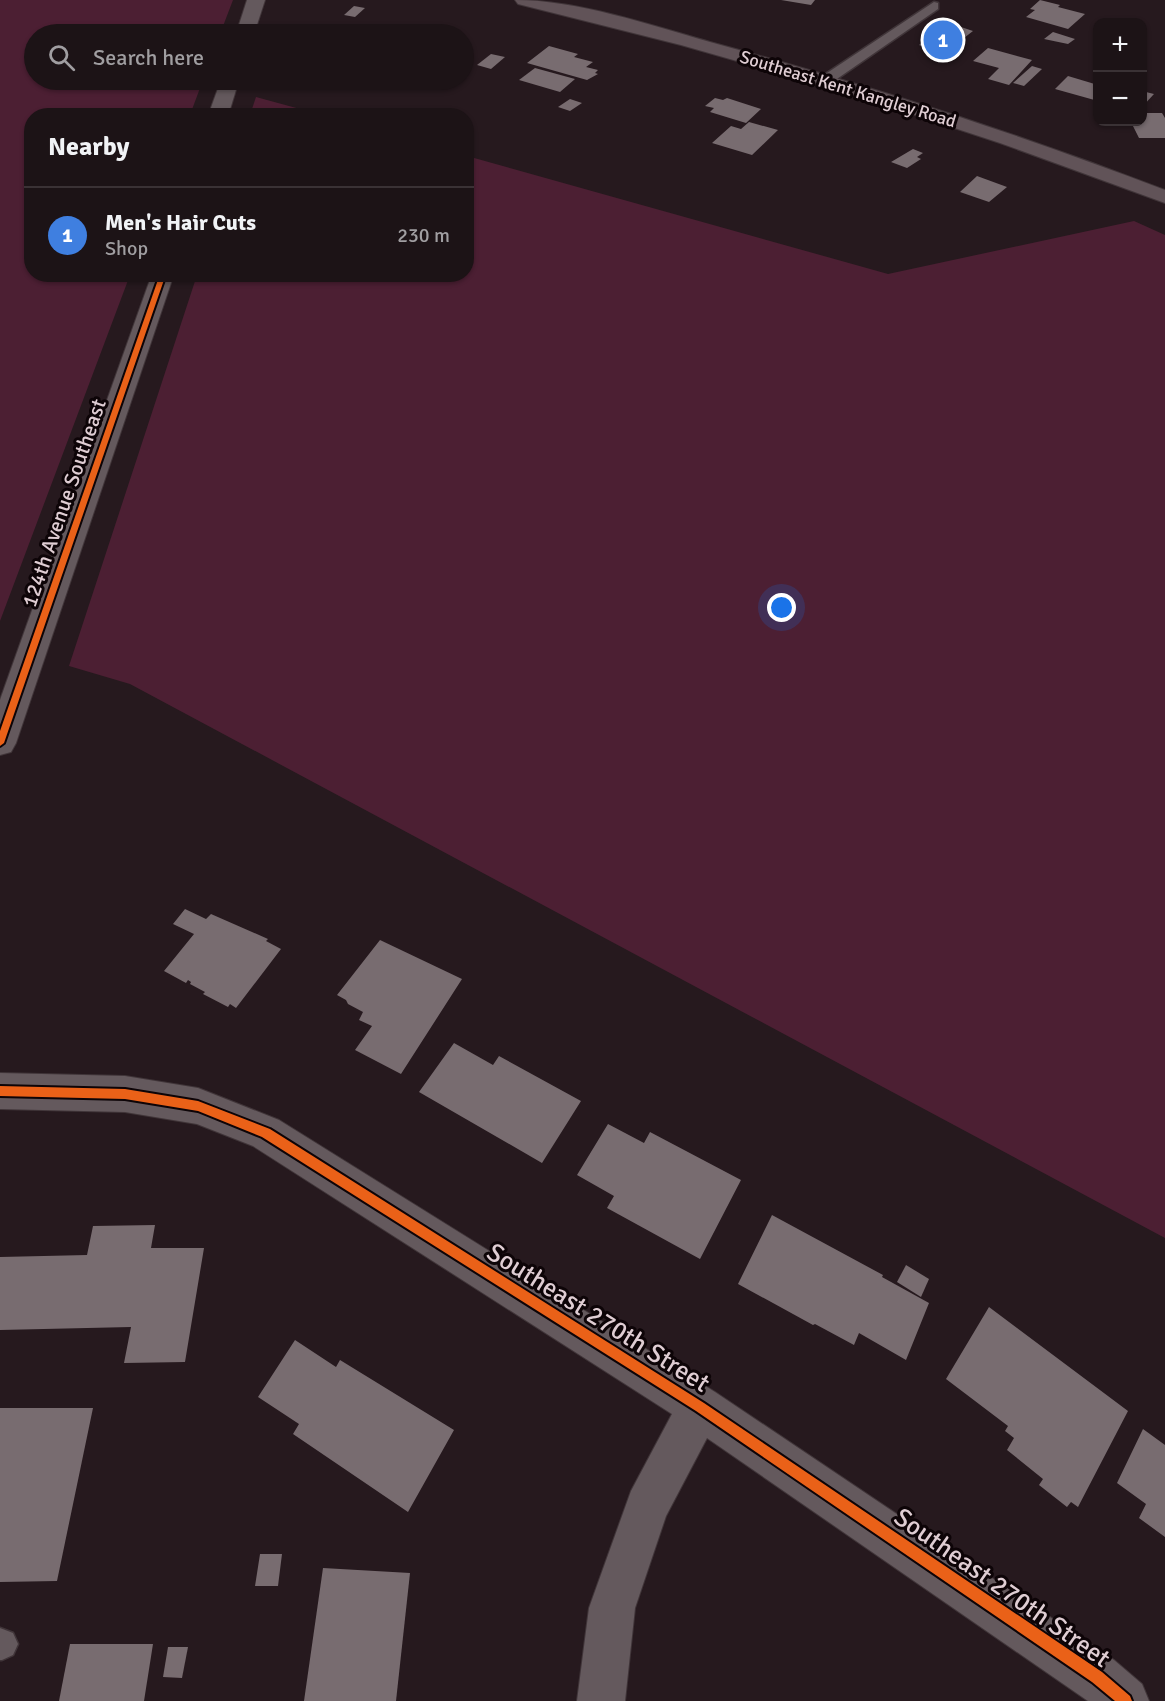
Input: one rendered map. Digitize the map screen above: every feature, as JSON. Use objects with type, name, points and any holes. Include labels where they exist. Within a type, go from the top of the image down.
[{"type":"main road","name":"Southeast Kent Kangley Road","points":[[524,0],[660,32],[880,95],[1110,175],[1165,197]]},
{"type":"street","points":[[248,24],[256,0]]},
{"type":"street","points":[[221,108],[227,90]]},
{"type":"street","name":"124th Avenue Southeast","points":[[0,743],[160,282]]},
{"type":"street","name":"Southeast 270th Street","points":[[0,1091],[125,1094],[198,1106],[266,1133],[700,1407],[1097,1677],[1125,1701]]},
{"type":"street","points":[[602,1701],[612,1608],[647,1507],[700,1407]]},
{"type":"lane","points":[[826,80],[934,6]]},
{"type":"shaded area","points":[[0,0],[233,0],[224,24],[24,24],[24,90],[199,90],[193,108],[24,108],[24,282],[127,282],[0,621]]},
{"type":"shaded area","points":[[256,97],[296,108],[252,108]]},
{"type":"shaded area","points":[[474,158],[888,274],[1134,221],[1165,235],[1165,1238],[130,684],[69,666],[195,282],[474,282]]},
{"type":"building","points":[[781,0],[815,0],[811,5]]},
{"type":"building","points":[[1040,0],[1085,14],[1068,29],[1026,17],[1035,10],[1030,9]]},
{"type":"building","points":[[354,6],[365,8],[355,17],[344,15]]},
{"type":"building","points":[[940,27],[956,31],[961,27],[973,31],[946,52],[934,51],[919,45]]},
{"type":"building","points":[[1053,32],[1075,39],[1068,44],[1044,39]]},
{"type":"building","points":[[549,46],[578,54],[574,57],[593,62],[586,67],[598,70],[595,73],[598,74],[587,80],[527,63]]},
{"type":"building","points":[[988,48],[1032,60],[1009,85],[988,79],[999,68],[973,61]]},
{"type":"building","points":[[491,54],[505,57],[491,69],[477,65]]},
{"type":"building","points":[[1032,66],[1042,69],[1024,86],[1013,83]]},
{"type":"building","points":[[535,68],[575,79],[560,92],[519,80]]},
{"type":"building","points":[[1068,76],[1093,84],[1093,100],[1055,89]]},
{"type":"building","points":[[1147,92],[1154,94],[1147,102]]},
{"type":"building","points":[[715,98],[723,100],[727,98],[761,109],[746,123],[710,112],[714,108],[705,106]]},
{"type":"building","points":[[570,99],[582,103],[570,111],[558,107]]},
{"type":"building","points":[[1147,113],[1162,113],[1165,118],[1165,138],[1139,138],[1133,126],[1147,126]]},
{"type":"building","points":[[749,122],[778,130],[752,155],[712,143],[731,126],[741,129]]},
{"type":"building","points":[[913,149],[923,153],[917,157],[921,159],[907,168],[891,162]]},
{"type":"building","points":[[977,176],[1007,187],[989,202],[960,192]]},
{"type":"building","points":[[185,909],[206,919],[211,914],[268,939],[266,941],[281,949],[236,1008],[230,1004],[228,1007],[203,994],[205,992],[190,984],[188,980],[186,983],[164,971],[194,934],[173,924]]},
{"type":"building","points":[[380,940],[462,979],[401,1074],[355,1050],[372,1026],[359,1020],[363,1012],[337,995]]},
{"type":"building","points":[[454,1043],[493,1065],[499,1056],[581,1101],[542,1163],[419,1092]]},
{"type":"building","points":[[608,1124],[644,1143],[650,1132],[741,1180],[700,1259],[607,1208],[614,1196],[577,1175]]},
{"type":"building","points":[[772,1215],[883,1275],[882,1277],[929,1303],[906,1360],[859,1333],[854,1345],[738,1284]]},
{"type":"building","points":[[155,1225],[151,1248],[204,1248],[185,1362],[124,1363],[131,1327],[0,1330],[0,1257],[87,1255],[93,1226]]},
{"type":"building","points":[[906,1265],[929,1279],[921,1297],[897,1282]]},
{"type":"building","points":[[989,1307],[1128,1411],[1078,1507],[1071,1502],[1067,1507],[1039,1485],[1043,1479],[1007,1450],[1014,1438],[1005,1431],[1008,1426],[946,1379]]},
{"type":"building","points":[[295,1340],[336,1367],[340,1360],[454,1430],[408,1512],[293,1434],[299,1424],[258,1397]]},
{"type":"building","points":[[0,1408],[93,1408],[57,1581],[0,1582]]},
{"type":"building","points":[[1143,1429],[1165,1445],[1165,1537],[1139,1518],[1146,1504],[1117,1483]]},
{"type":"building","points":[[260,1554],[282,1554],[278,1586],[255,1586]]},
{"type":"building","points":[[323,1568],[410,1573],[396,1701],[304,1701]]},
{"type":"building","points":[[70,1644],[153,1644],[144,1701],[59,1701]]},
{"type":"building","points":[[168,1647],[188,1647],[182,1678],[163,1677]]},
{"type":"cycle path","points":[[0,743],[160,282]]},
{"type":"cycle path","points":[[0,1091],[125,1094],[198,1106],[266,1133],[700,1407],[1097,1677],[1125,1701]]},
{"type":"place","name":"Men's Hair Cuts","points":[[943,40]]}]
